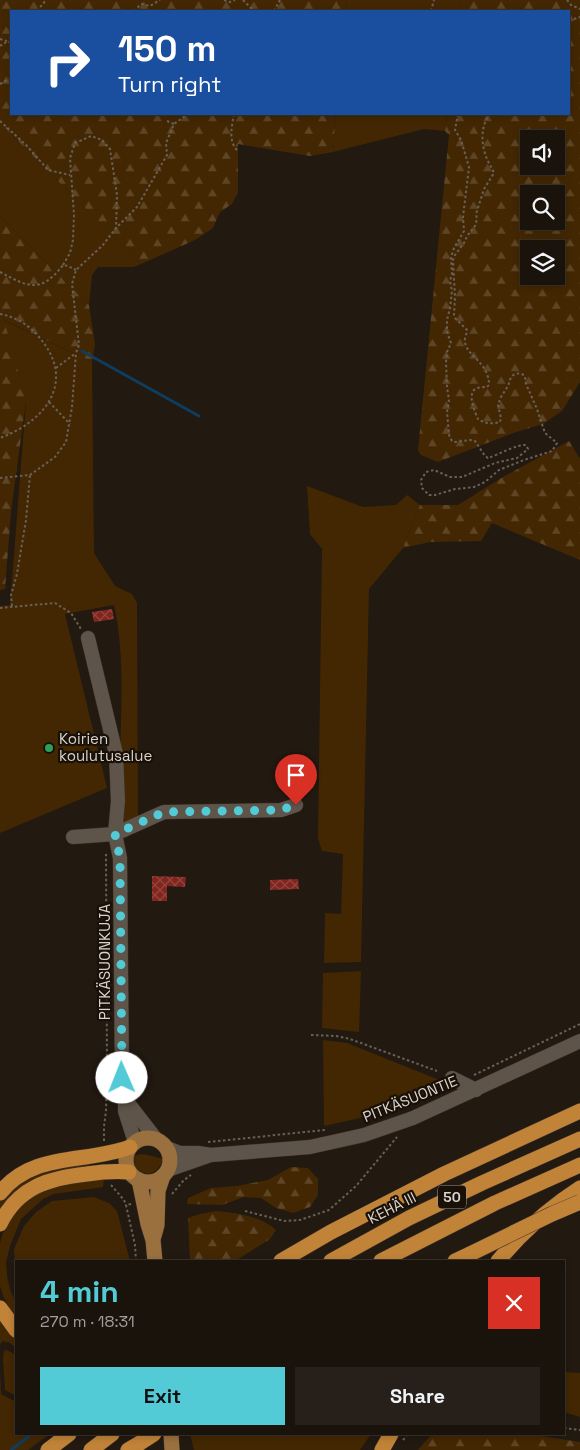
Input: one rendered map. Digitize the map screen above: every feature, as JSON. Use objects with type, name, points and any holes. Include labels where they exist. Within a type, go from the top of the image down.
[{"type":"highway","points":[[283,1260],[331,1232],[444,1174],[580,1112]]},
{"type":"highway","name":"KEHÄ III","points":[[333,1260],[417,1214],[579,1139]]},
{"type":"highway","points":[[0,1193],[13,1180],[26,1171],[42,1164],[118,1152],[132,1145]]},
{"type":"highway","name":"50","points":[[383,1260],[494,1203],[580,1165]]},
{"type":"highway","points":[[0,1224],[16,1200],[38,1185],[53,1179],[107,1172],[134,1176]]},
{"type":"highway","points":[[499,1260],[540,1218],[560,1201],[580,1188]]},
{"type":"highway","points":[[457,1260],[580,1202]]},
{"type":"highway","points":[[0,1308],[15,1329]]},
{"type":"highway","points":[[48,1450],[68,1435]]},
{"type":"highway","points":[[91,1450],[111,1435]]},
{"type":"highway","points":[[134,1448],[153,1435]]},
{"type":"highway","points":[[382,1450],[390,1435]]},
{"type":"main road","points":[[150,1201],[126,1164],[126,1155],[132,1145],[141,1139],[149,1138],[161,1144],[170,1155],[170,1163],[166,1173],[158,1191],[150,1201],[148,1224],[153,1240],[155,1260]]},
{"type":"main road","points":[[134,1176],[152,1182],[166,1173]]},
{"type":"main road","points":[[171,1435],[172,1450]]},
{"type":"street","name":"PITKÄSUONKUJA","points":[[88,638],[116,754],[118,801],[110,834],[120,858],[121,1066],[125,1111],[132,1145]]},
{"type":"street","points":[[74,837],[110,834],[164,812],[281,810],[296,805]]},
{"type":"street","name":"PITKÄSUONTIE","points":[[161,1144],[180,1152],[198,1153],[310,1147],[364,1136],[413,1118],[580,1041]]},
{"type":"street","points":[[456,1080],[476,1090]]},
{"type":"street","points":[[125,1099],[161,1144]]},
{"type":"street","name":"PITKÄSUONTIE","points":[[166,1173],[206,1152]]},
{"type":"path","points":[[38,10],[46,0]]},
{"type":"path","points":[[135,10],[141,4],[150,6],[160,0]]},
{"type":"path","points":[[224,0],[230,2],[235,0]]},
{"type":"path","points":[[243,0],[253,10]]},
{"type":"path","points":[[567,0],[571,5],[580,9]]},
{"type":"path","points":[[0,39],[10,42]]},
{"type":"path","points":[[0,46],[10,42]]},
{"type":"path","points":[[0,478],[30,476],[55,457],[66,442],[70,424],[78,345],[72,284],[76,270],[103,245],[116,228],[136,208],[167,155],[166,143],[174,124],[187,115]]},
{"type":"path","points":[[234,115],[232,136],[233,146],[237,150]]},
{"type":"path","points":[[458,115],[455,130],[461,140],[469,167],[463,211],[464,231],[454,248],[451,258],[452,274],[450,281],[452,291],[447,332],[451,343],[446,353],[449,435],[452,441],[455,442],[470,440],[475,442],[488,458],[519,445],[526,445],[528,449],[517,458],[495,463],[462,477],[450,477],[434,470],[426,472],[421,480],[422,488],[432,495],[455,489],[474,487],[485,482],[499,470],[552,451],[558,444],[546,433],[526,384],[525,376],[522,374],[518,373],[511,377],[506,390],[499,400],[500,422],[492,423],[478,419],[473,405],[473,393],[476,389],[489,385],[488,374],[464,341],[467,330],[455,318],[453,260],[475,226],[476,214],[484,189],[494,174],[484,148],[482,132],[484,122],[489,115]]},
{"type":"path","points":[[167,120],[174,124]]},
{"type":"path","points":[[0,121],[27,146],[48,170],[70,175]]},
{"type":"path","points":[[0,272],[21,284],[30,286],[37,285],[56,275],[63,265],[70,253],[74,240],[70,158],[75,143],[91,136],[102,140],[110,149],[117,195],[116,228]]},
{"type":"path","points":[[63,265],[76,270]]},
{"type":"path","points":[[0,314],[16,319],[36,334],[50,353],[56,368],[54,387],[49,402],[34,419],[14,432],[0,438]]},
{"type":"path","points":[[56,368],[76,353]]},
{"type":"path","points":[[49,402],[70,424]]},
{"type":"path","points":[[12,606],[11,595],[17,574],[26,520],[30,476]]},
{"type":"path","points":[[0,608],[55,603],[71,613],[88,638]]},
{"type":"path","points":[[105,1154],[107,912],[110,834]]},
{"type":"path","points":[[456,1080],[580,1024]]},
{"type":"path","points":[[311,1035],[336,1036],[350,1039],[437,1071]]},
{"type":"path","points":[[245,1211],[284,1221],[300,1220],[329,1210],[356,1186],[413,1118]]},
{"type":"path","points":[[126,1205],[167,1198],[184,1180],[199,1170],[206,1152],[328,1130]]},
{"type":"path","points":[[107,1172],[110,1183],[126,1205],[135,1245],[136,1260]]},
{"type":"path","points":[[565,1428],[580,1430]]},
{"type":"green space","points":[[0,0],[347,0],[346,10],[10,10],[10,115],[336,115],[333,152],[310,156],[238,144],[238,192],[232,204],[220,212],[213,228],[195,240],[141,264],[0,123]]},
{"type":"green space","points":[[347,0],[460,0],[459,10],[346,10]]},
{"type":"green space","points":[[460,0],[580,0],[580,382],[562,411],[543,424],[513,433],[438,462],[421,455],[418,450],[449,135],[445,131],[447,115],[570,115],[570,10],[459,10]]},
{"type":"green space","points":[[336,115],[447,115],[445,131],[424,129],[333,152]]},
{"type":"green space","points":[[0,123],[141,264],[134,267],[98,267],[92,275],[89,305],[0,216]]},
{"type":"green space","points":[[0,216],[89,305],[95,344],[92,362],[4,320],[26,401],[11,512],[5,589],[0,590]]},
{"type":"green space","points":[[3,320],[92,362],[94,553],[115,586],[132,594],[137,603],[138,819],[123,826],[120,771],[121,660],[119,632],[114,605],[65,614],[107,788],[0,833],[0,606],[10,605],[26,401]]},
{"type":"green space","points":[[569,441],[580,459],[580,560],[492,523],[481,541],[430,542],[403,548],[420,505],[458,505],[503,477]]},
{"type":"green space","points":[[307,486],[363,507],[396,505],[407,495],[420,505],[403,548],[369,589],[361,962],[324,963],[325,913],[341,914],[343,854],[322,851],[318,838],[322,549],[310,534]]},
{"type":"green space","points":[[361,971],[359,1032],[322,1028],[323,973]]},
{"type":"green space","points":[[323,1040],[347,1043],[447,1083],[404,1103],[356,1119],[324,1126]]},
{"type":"green space","points":[[141,1154],[163,1159],[156,1170],[146,1174],[137,1169],[135,1163],[134,1156]]},
{"type":"green space","points":[[90,1161],[90,1168],[0,1213],[0,1199],[33,1172]]},
{"type":"green space","points":[[291,1167],[308,1168],[318,1179],[318,1195],[310,1207],[293,1213],[276,1208],[261,1198],[244,1197],[222,1205],[187,1204],[188,1198],[211,1188],[237,1186],[268,1180]]},
{"type":"green space","points":[[104,1178],[103,1187],[54,1194],[43,1199],[21,1219],[6,1262],[10,1289],[15,1301],[15,1317],[4,1298],[0,1286],[0,1244],[2,1235],[12,1216],[34,1195],[58,1184]]},
{"type":"green space","points":[[94,1197],[109,1203],[117,1211],[130,1260],[15,1260],[15,1266],[14,1249],[24,1226],[36,1212],[52,1201]]},
{"type":"green space","points":[[216,1211],[240,1214],[263,1221],[276,1230],[270,1239],[237,1260],[190,1260],[188,1218]]},
{"type":"green space","points":[[0,1318],[15,1336],[15,1347],[3,1341],[0,1344]]},
{"type":"green space","points":[[7,1350],[15,1354],[15,1395],[5,1390],[4,1351]]},
{"type":"green space","points":[[0,1371],[1,1394],[15,1401],[15,1435],[49,1435],[28,1450],[0,1450]]},
{"type":"green space","points":[[565,1372],[580,1373],[580,1417],[565,1412]]},
{"type":"green space","points":[[190,1435],[370,1435],[360,1450],[194,1450]]},
{"type":"green space","points":[[431,1435],[535,1435],[580,1442],[580,1450],[418,1450]]},
{"type":"building","points":[[112,609],[114,619],[94,622],[92,612]]},
{"type":"building","points":[[152,876],[186,877],[185,887],[167,886],[167,901],[152,901]]},
{"type":"building","points":[[298,879],[299,889],[270,890],[270,880]]},
{"type":"waterway","points":[[82,351],[199,416]]},
{"type":"waterway","points":[[11,1450],[31,1435]]},
{"type":"place","name":"Koirien koulutusalue","points":[[49,748]]},
{"type":"route","points":[[122,1078],[120,858],[115,834],[164,812],[281,810],[296,805]]}]
